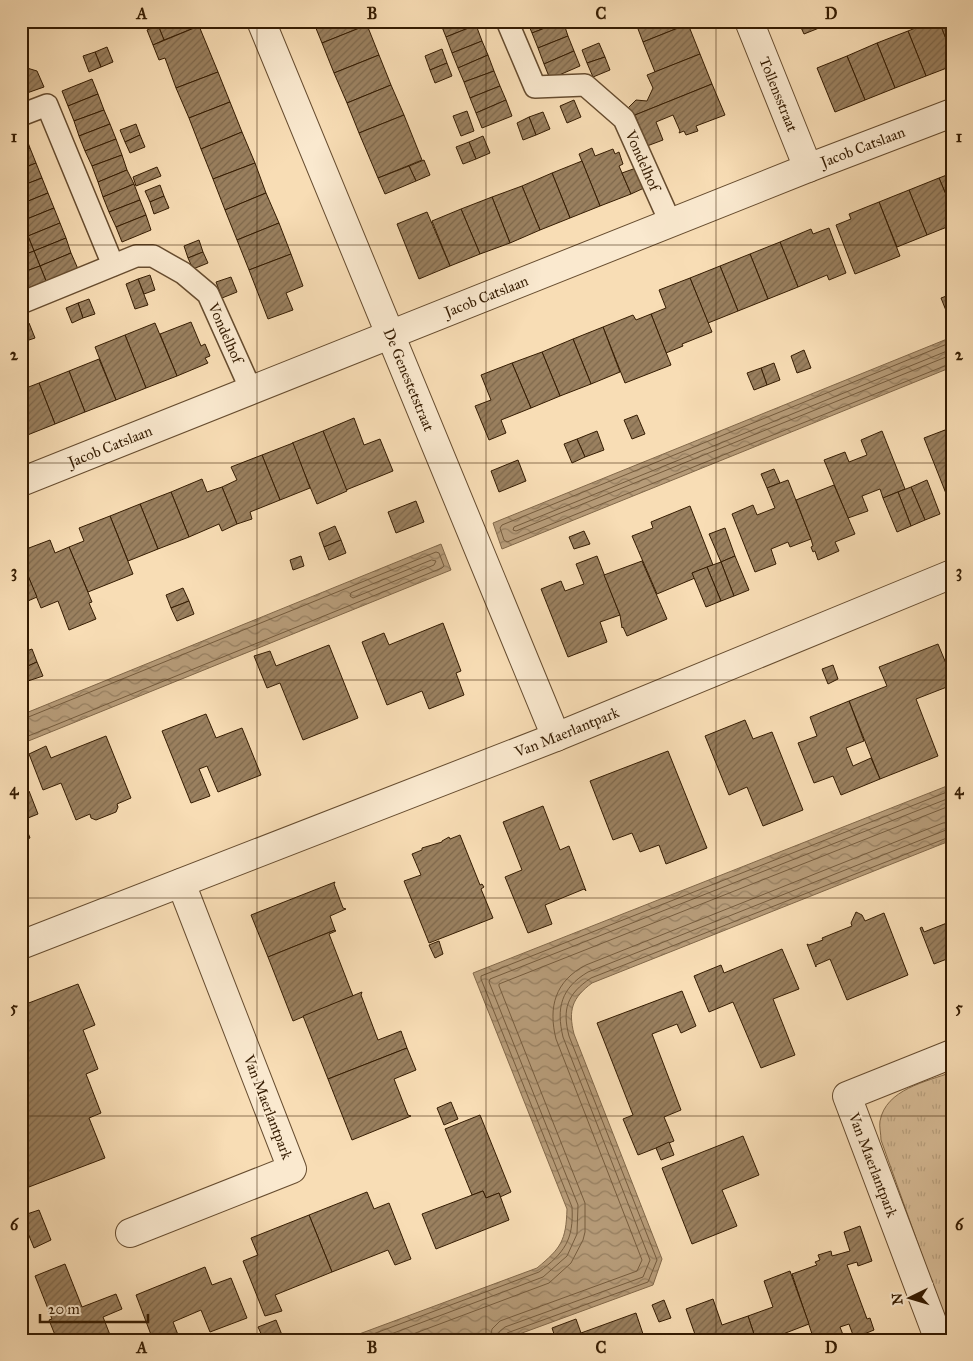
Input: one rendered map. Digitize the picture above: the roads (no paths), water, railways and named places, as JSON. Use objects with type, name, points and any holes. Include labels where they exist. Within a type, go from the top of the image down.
[{"type":"street","name":"De Genestetstraat","points":[[261,21],[556,737]]},
{"type":"street","name":"Tollensstraat","points":[[749,21],[808,168]]},
{"type":"street","name":"Jacob Catslaan","points":[[21,482],[808,168],[952,113]]},
{"type":"street","name":"Van Maerlantpark","points":[[21,945],[556,737],[952,574]]},
{"type":"street","name":"Van Maerlantpark","points":[[130,1233],[292,1169],[181,883]]},
{"type":"street","name":"Van Maerlantpark","points":[[939,1340],[846,1096],[952,1054]]},
{"type":"lane","name":"Vondelhof","points":[[507,21],[534,87],[585,85],[624,119],[671,224]]},
{"type":"lane","points":[[22,111],[47,105],[113,265]]},
{"type":"lane","name":"Vondelhof","points":[[21,302],[136,256],[152,256],[183,273],[208,294],[251,390]]},
{"type":"water","points":[[952,337],[952,367],[502,549],[493,523]]},
{"type":"water","points":[[441,544],[451,570],[21,744],[21,715]]},
{"type":"water","points":[[952,784],[952,840],[592,983],[576,999],[571,1018],[574,1034],[662,1259],[653,1285],[503,1340],[343,1340],[537,1268],[552,1255],[561,1243],[565,1229],[567,1209],[473,973]]}]
